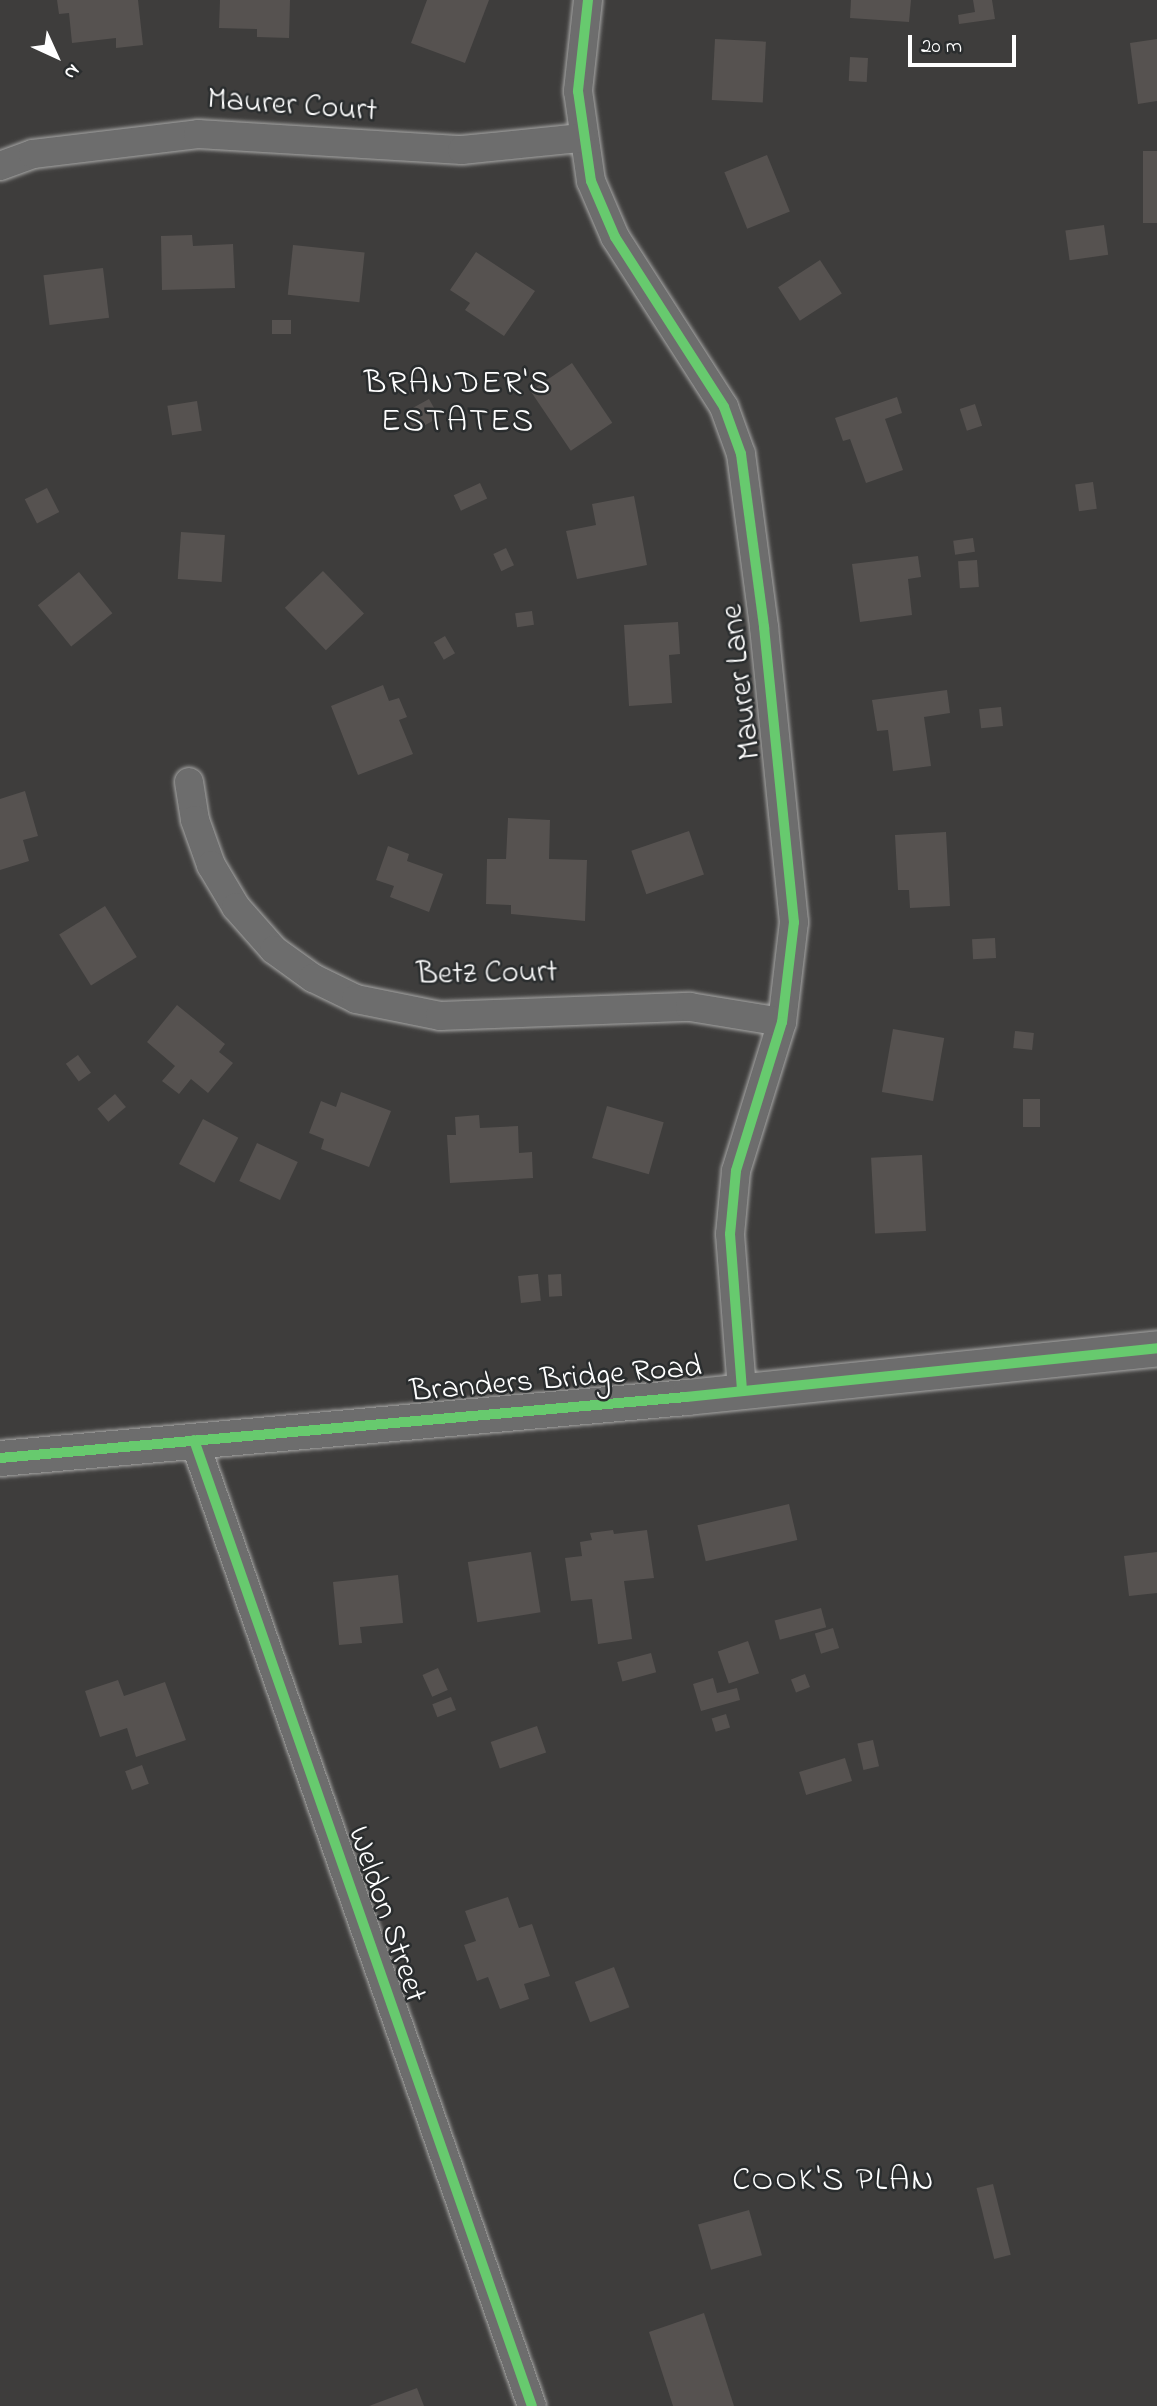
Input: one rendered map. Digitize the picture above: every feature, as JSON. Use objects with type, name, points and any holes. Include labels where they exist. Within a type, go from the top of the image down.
[{"type":"street","name":"Maurer Lane","points":[[588,0],[578,91],[582,138],[591,181],[615,237],[705,372],[741,454],[793,886],[790,983],[782,1022],[736,1171],[730,1234],[742,1391]]},
{"type":"street","name":"Maurer Court","points":[[0,166],[33,154],[198,135],[462,150],[582,138]]},
{"type":"street","name":"Betz Court","points":[[189,782],[195,820],[211,865],[236,907],[274,950],[313,978],[356,999],[440,1016],[690,1007],[782,1022]]},
{"type":"street","name":"Branders Bridge Road","points":[[0,1458],[742,1391],[1157,1348]]},
{"type":"street","name":"Weldon Street","points":[[194,1440],[532,2406]]},
{"type":"building","points":[[57,0],[138,0],[143,45],[116,48],[116,38],[72,43],[69,13],[59,14]]},
{"type":"building","points":[[220,0],[290,0],[289,38],[257,37],[257,29],[219,28]]},
{"type":"building","points":[[427,0],[489,0],[465,63],[411,43]]},
{"type":"building","points":[[851,0],[911,0],[909,22],[850,18]]},
{"type":"building","points":[[973,0],[992,0],[995,19],[959,24],[958,15],[975,12]]},
{"type":"building","points":[[715,39],[766,42],[763,103],[712,100]]},
{"type":"building","points":[[1157,39],[1157,101],[1138,104],[1130,43]]},
{"type":"building","points":[[850,57],[868,58],[867,82],[849,81]]},
{"type":"building","points":[[1143,151],[1157,151],[1157,223],[1143,223]]},
{"type":"building","points":[[767,155],[790,212],[747,229],[724,172]]},
{"type":"building","points":[[1104,225],[1108,255],[1070,260],[1065,230]]},
{"type":"building","points":[[192,235],[193,246],[233,244],[235,288],[162,290],[161,236]]},
{"type":"building","points":[[293,245],[365,253],[359,302],[288,295]]},
{"type":"building","points":[[476,252],[535,291],[504,336],[465,310],[470,303],[450,290]]},
{"type":"building","points":[[820,260],[842,294],[800,321],[778,287]]},
{"type":"building","points":[[103,268],[109,318],[50,325],[43,275]]},
{"type":"building","points":[[272,320],[291,320],[291,334],[272,334]]},
{"type":"building","points":[[572,363],[612,423],[571,451],[531,391]]},
{"type":"building","points":[[897,397],[902,413],[885,419],[903,470],[866,483],[850,439],[843,441],[835,418]]},
{"type":"building","points":[[429,399],[439,417],[415,431],[405,413]]},
{"type":"building","points":[[197,401],[202,431],[172,435],[167,406]]},
{"type":"building","points":[[975,404],[982,426],[967,431],[960,409]]},
{"type":"building","points":[[1093,482],[1097,509],[1079,511],[1075,485]]},
{"type":"building","points":[[480,483],[487,498],[461,511],[454,495]]},
{"type":"building","points":[[47,488],[59,512],[37,523],[25,499]]},
{"type":"building","points":[[634,496],[647,565],[577,579],[566,531],[596,525],[592,504]]},
{"type":"building","points":[[181,532],[225,535],[222,582],[178,579]]},
{"type":"building","points":[[973,538],[975,552],[955,555],[953,541]]},
{"type":"building","points":[[506,548],[514,565],[501,571],[493,554]]},
{"type":"building","points":[[918,556],[921,577],[908,579],[912,615],[860,622],[852,564]]},
{"type":"building","points":[[977,560],[979,587],[960,588],[958,561]]},
{"type":"building","points":[[323,571],[364,613],[326,650],[285,608]]},
{"type":"building","points":[[79,572],[112,613],[71,647],[38,605]]},
{"type":"building","points":[[532,611],[534,625],[517,627],[515,613]]},
{"type":"building","points":[[678,622],[680,654],[669,655],[672,703],[629,706],[624,625]]},
{"type":"building","points":[[445,636],[455,653],[444,660],[434,642]]},
{"type":"building","points":[[383,685],[389,701],[399,698],[407,717],[399,720],[413,754],[358,775],[331,706]]},
{"type":"building","points":[[947,690],[950,713],[924,717],[931,766],[893,771],[888,730],[877,731],[872,700]]},
{"type":"building","points":[[1001,707],[1003,726],[981,728],[979,709]]},
{"type":"building","points":[[25,791],[38,836],[23,840],[29,861],[0,870],[0,799]]},
{"type":"building","points":[[508,818],[550,820],[549,859],[587,860],[585,921],[511,914],[511,905],[486,904],[487,859],[506,859]]},
{"type":"building","points":[[689,831],[704,874],[646,894],[631,851]]},
{"type":"building","points":[[946,832],[950,906],[910,908],[909,890],[898,890],[895,835]]},
{"type":"building","points":[[388,846],[409,854],[407,861],[443,874],[429,912],[390,897],[394,886],[376,880]]},
{"type":"building","points":[[105,906],[137,957],[91,985],[59,935]]},
{"type":"building","points":[[995,938],[996,958],[973,959],[972,939]]},
{"type":"building","points":[[177,1005],[225,1044],[219,1052],[233,1063],[208,1093],[191,1079],[179,1094],[162,1081],[175,1066],[147,1042]]},
{"type":"building","points":[[893,1029],[944,1038],[933,1101],[882,1092]]},
{"type":"building","points":[[1015,1031],[1034,1033],[1032,1050],[1013,1048]]},
{"type":"building","points":[[78,1055],[91,1073],[79,1082],[66,1064]]},
{"type":"building","points":[[341,1092],[391,1111],[369,1167],[321,1149],[324,1139],[309,1133],[321,1101],[336,1107]]},
{"type":"building","points":[[115,1094],[126,1107],[108,1122],[97,1109]]},
{"type":"building","points":[[1023,1099],[1040,1099],[1040,1127],[1023,1127]]},
{"type":"building","points":[[607,1106],[664,1122],[649,1174],[592,1158]]},
{"type":"building","points":[[479,1115],[480,1128],[518,1126],[519,1153],[532,1152],[533,1178],[450,1183],[447,1135],[456,1135],[455,1117]]},
{"type":"building","points":[[203,1119],[238,1138],[214,1183],[179,1164]]},
{"type":"building","points":[[257,1143],[298,1162],[280,1200],[239,1181]]},
{"type":"building","points":[[922,1155],[926,1231],[875,1234],[871,1158]]},
{"type":"building","points":[[538,1274],[541,1301],[521,1303],[518,1276]]},
{"type":"building","points":[[561,1274],[562,1296],[549,1297],[548,1275]]},
{"type":"building","points":[[789,1504],[797,1540],[706,1561],[697,1525]]},
{"type":"building","points":[[613,1530],[614,1534],[647,1530],[654,1578],[624,1581],[632,1639],[598,1644],[592,1599],[571,1601],[565,1558],[582,1556],[580,1542],[592,1540],[590,1533]]},
{"type":"building","points":[[531,1552],[541,1612],[477,1622],[468,1562]]},
{"type":"building","points":[[1157,1552],[1157,1593],[1129,1596],[1124,1556]]},
{"type":"building","points":[[398,1575],[403,1623],[360,1627],[362,1643],[339,1645],[333,1582]]},
{"type":"building","points":[[821,1608],[826,1627],[780,1640],[775,1620]]},
{"type":"building","points":[[833,1628],[839,1648],[821,1654],[815,1634]]},
{"type":"building","points":[[748,1641],[759,1673],[729,1684],[718,1651]]},
{"type":"building","points":[[651,1653],[656,1672],[622,1681],[617,1662]]},
{"type":"building","points":[[438,1668],[448,1690],[432,1697],[422,1675]]},
{"type":"building","points":[[805,1674],[810,1687],[796,1692],[791,1679]]},
{"type":"building","points":[[713,1678],[717,1693],[737,1688],[740,1700],[701,1711],[693,1684]]},
{"type":"building","points":[[118,1680],[124,1696],[165,1682],[186,1740],[136,1757],[127,1728],[100,1737],[85,1691]]},
{"type":"building","points":[[451,1697],[456,1710],[437,1717],[432,1704]]},
{"type":"building","points":[[726,1714],[730,1727],[716,1732],[712,1718]]},
{"type":"building","points":[[537,1726],[546,1752],[500,1768],[491,1742]]},
{"type":"building","points":[[873,1740],[879,1766],[863,1770],[857,1744]]},
{"type":"building","points":[[845,1758],[852,1781],[806,1795],[799,1772]]},
{"type":"building","points":[[142,1765],[149,1784],[132,1790],[125,1771]]},
{"type":"building","points":[[508,1897],[519,1928],[532,1924],[550,1976],[524,1984],[529,1999],[500,2009],[488,1977],[477,1981],[464,1945],[476,1941],[465,1911]]},
{"type":"building","points":[[614,1967],[629,2007],[590,2022],[575,1982]]},
{"type":"building","points":[[993,2184],[1011,2255],[994,2259],[977,2188]]},
{"type":"building","points":[[749,2210],[762,2255],[711,2270],[698,2225]]},
{"type":"building","points":[[704,2313],[734,2406],[673,2406],[649,2332]]},
{"type":"building","points":[[417,2388],[424,2406],[369,2406]]},
{"type":"cycle path","points":[[588,0],[578,91],[591,181],[615,237],[724,407],[741,454],[764,627],[794,922],[782,1022],[736,1171],[730,1234],[742,1391]]},
{"type":"cycle path","points":[[0,1458],[686,1397],[1157,1348]]},
{"type":"cycle path","points":[[194,1440],[532,2406]]},
{"type":"district","name":"BRANDER'S ESTATES","points":[[458,404]]},
{"type":"district","name":"COOK'S PLAN","points":[[834,2182]]}]
